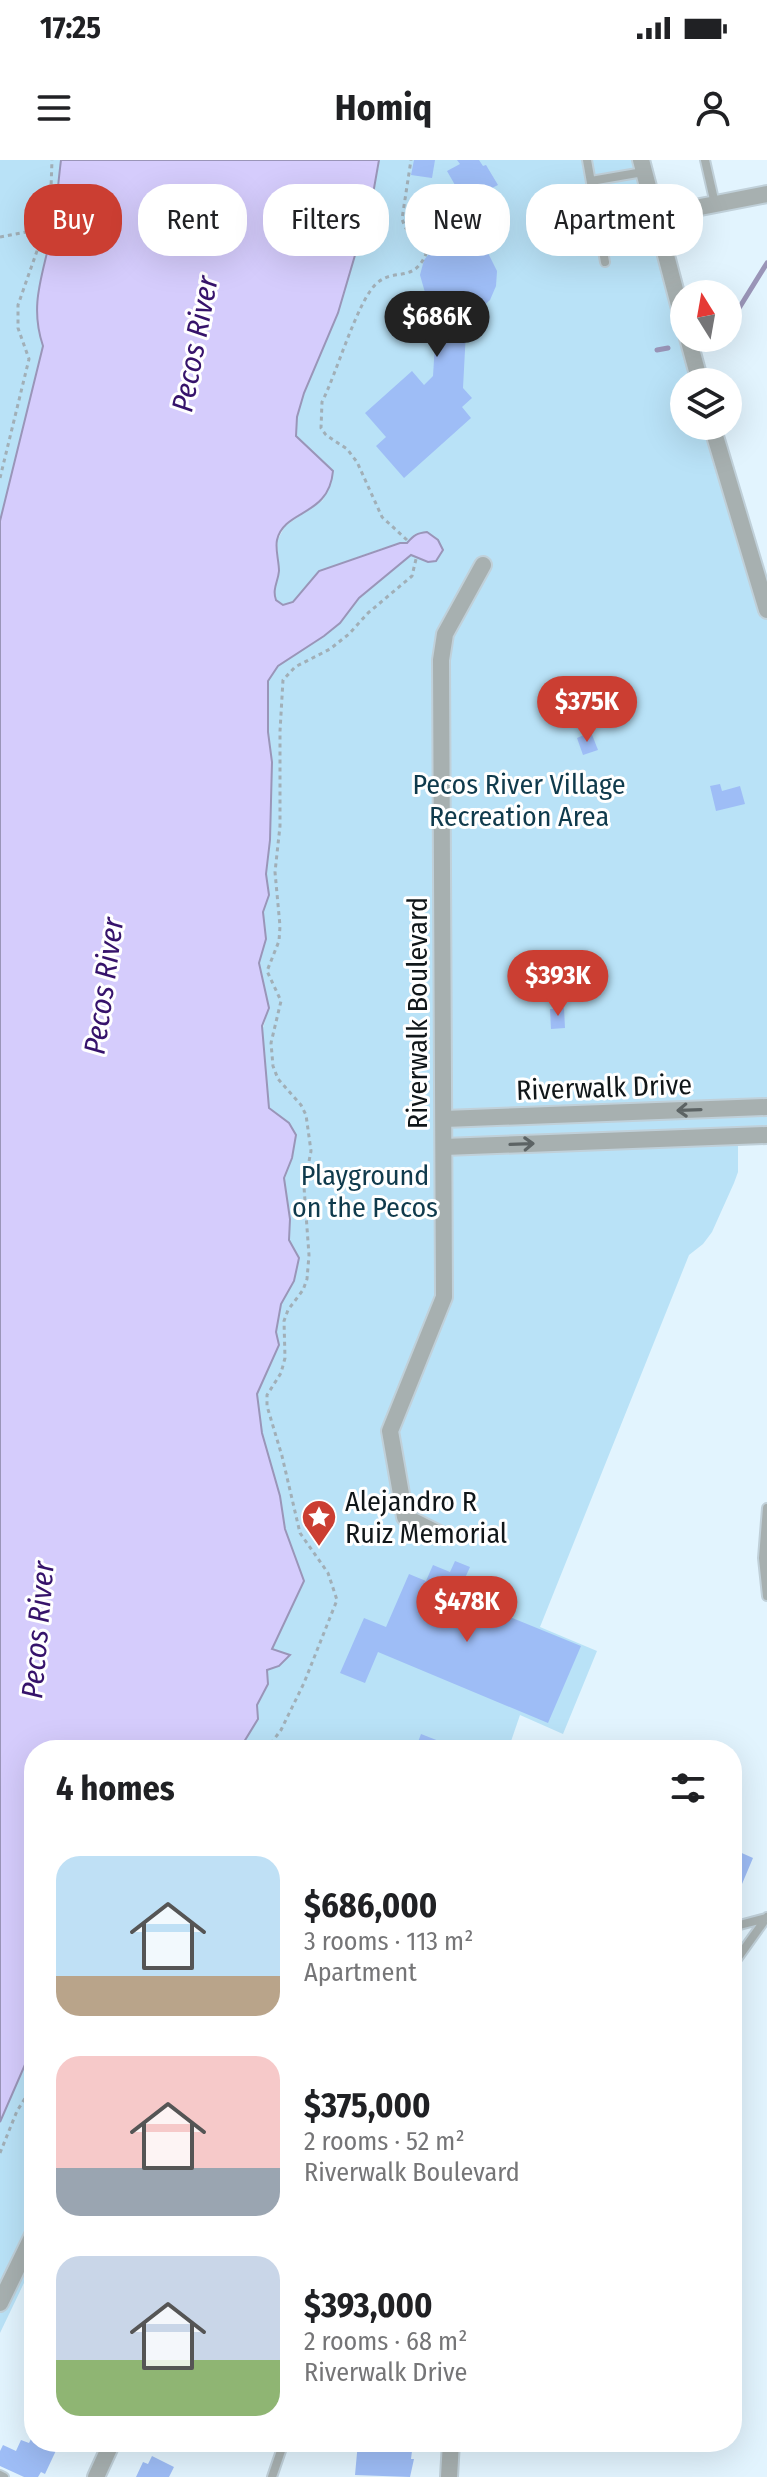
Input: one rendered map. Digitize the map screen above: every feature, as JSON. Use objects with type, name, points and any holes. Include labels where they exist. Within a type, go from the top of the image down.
[{"type":"street","points":[[703,206],[767,194]]},
{"type":"street","points":[[665,256],[672,280]]},
{"type":"street","points":[[716,440],[767,610]]},
{"type":"street","name":"Riverwalk Boulevard","points":[[439,1534],[405,1517],[390,1431],[444,1297],[442,646],[452,620],[483,565]]},
{"type":"street","name":"Riverwalk Drive","points":[[444,1119],[767,1107]]},
{"type":"street","points":[[727,1108],[727,1136]]},
{"type":"street","name":"Riverwalk Drive","points":[[444,1147],[767,1135]]},
{"type":"street","points":[[0,2303],[24,2254]]},
{"type":"street","points":[[96,2477],[107,2452]]},
{"type":"street","points":[[449,2477],[450,2452]]},
{"type":"lane","points":[[587,160],[605,262]]},
{"type":"lane","points":[[705,160],[715,204]]},
{"type":"lane","points":[[591,181],[642,166]]},
{"type":"lane","points":[[767,1508],[763,1558],[767,1596]]},
{"type":"lane","points":[[742,1924],[767,1918]]},
{"type":"lane","points":[[742,1952],[767,1918]]},
{"type":"lane","points":[[272,2477],[281,2452]]},
{"type":"path","points":[[51,184],[52,160]]},
{"type":"path","points":[[407,540],[382,517],[357,462],[347,449],[326,435],[320,419],[322,402],[361,308],[372,290],[386,278],[410,274],[419,267],[426,254],[402,219],[411,160]]},
{"type":"path","points":[[0,237],[24,232]]},
{"type":"path","points":[[0,478],[29,359],[18,328],[18,305],[33,256]]},
{"type":"path","points":[[274,1740],[304,1683],[337,1600],[328,1573],[300,1533],[267,1406],[267,1395],[281,1373],[285,1358],[284,1321],[303,1290],[309,1267],[304,1187],[311,1135],[301,1105],[278,1079],[273,1066],[271,1043],[281,1001],[267,971],[279,941],[280,926],[275,872],[280,826],[283,680],[295,667],[340,643],[368,613],[412,576],[416,559]]},
{"type":"path","points":[[0,2153],[24,2100]]},
{"type":"green space","points":[[0,160],[61,160],[58,184],[24,184],[24,256],[46,256],[38,304],[43,346],[0,521]]},
{"type":"green space","name":"Pecos River Village Recreation Area","points":[[379,160],[641,160],[647,184],[526,184],[526,256],[667,256],[673,280],[670,280],[670,352],[692,352],[696,368],[670,368],[670,440],[716,440],[767,610],[767,1135],[738,1136],[738,1172],[734,1183],[712,1232],[689,1255],[540,1627],[597,1651],[563,1734],[520,1715],[511,1740],[245,1740],[258,1719],[257,1705],[268,1684],[267,1670],[279,1666],[290,1655],[272,1649],[303,1581],[285,1529],[280,1496],[262,1433],[257,1394],[279,1345],[276,1332],[281,1304],[294,1281],[299,1258],[289,1240],[290,1219],[285,1196],[284,1178],[292,1158],[269,1109],[262,1031],[269,1008],[259,963],[266,939],[263,912],[268,895],[266,874],[270,840],[272,762],[268,732],[268,681],[278,666],[340,623],[359,598],[411,555],[427,532],[415,534],[408,543],[383,548],[319,571],[293,602],[283,605],[276,601],[273,591],[279,574],[277,541],[285,526],[323,500],[333,470],[296,436],[297,417],[304,393],[338,313],[355,256],[389,256],[389,184],[375,184]]},
{"type":"green space","points":[[24,2067],[24,2283],[0,2333],[0,2122]]},
{"type":"water","name":"Pecos River","points":[[61,160],[379,160],[375,184],[263,184],[263,256],[355,256],[338,313],[297,417],[296,436],[333,471],[330,486],[324,497],[281,530],[277,540],[279,571],[276,600],[283,605],[293,602],[319,571],[407,543],[421,533],[427,532],[438,540],[443,550],[436,561],[428,562],[411,555],[359,598],[340,623],[278,666],[268,681],[268,732],[272,762],[266,874],[269,895],[263,912],[266,939],[259,963],[269,1008],[262,1026],[269,1108],[289,1123],[296,1135],[284,1178],[290,1219],[289,1240],[299,1258],[294,1281],[281,1304],[276,1332],[279,1345],[257,1394],[262,1433],[280,1496],[285,1529],[304,1581],[272,1649],[290,1655],[279,1666],[267,1670],[268,1684],[257,1705],[258,1719],[245,1740],[24,1740],[24,2067],[0,2122],[0,521],[43,346],[37,317],[46,256],[122,256],[122,184],[58,184]]},
{"type":"building","points":[[414,160],[435,160],[432,178],[411,175]]},
{"type":"building","points":[[457,160],[479,160],[483,166],[486,165],[497,184],[454,184],[447,171],[460,164]]},
{"type":"building","points":[[427,256],[490,256],[497,271],[496,286],[490,300],[479,310],[467,312],[463,388],[472,398],[462,407],[471,418],[404,478],[376,446],[386,437],[365,413],[412,371],[424,385],[433,376],[437,311],[426,296],[420,275]]},
{"type":"building","points":[[591,732],[598,750],[583,755],[577,738]]},
{"type":"building","points":[[720,784],[722,791],[740,786],[745,804],[716,811],[710,786]]},
{"type":"building","points":[[564,1008],[565,1028],[551,1029],[550,1009]]},
{"type":"building","points":[[455,1561],[470,1567],[465,1578],[495,1591],[488,1608],[581,1646],[548,1723],[378,1652],[365,1683],[340,1673],[364,1618],[386,1627],[409,1574],[426,1581],[433,1565],[450,1572]]},
{"type":"building","points":[[421,1734],[436,1740],[419,1740]]},
{"type":"building","points":[[742,1853],[753,1858],[742,1884]]},
{"type":"building","points":[[21,2440],[24,2441],[24,2452],[55,2452],[45,2474],[41,2472],[38,2477],[24,2477],[0,2466],[3,2445],[16,2451]]},
{"type":"building","points":[[357,2452],[412,2452],[411,2459],[414,2459],[410,2477],[355,2475]]},
{"type":"building","points":[[152,2456],[174,2467],[169,2477],[136,2477],[143,2462],[148,2464]]},
{"type":"waterway","points":[[742,303],[767,263]]},
{"type":"waterway","points":[[657,350],[668,348]]},
{"type":"place","name":"Alejandro R Ruiz Memorial","points":[[319,1548]]},
{"type":"park label","name":"Playground on the Pecos","points":[[365,1191]]}]
